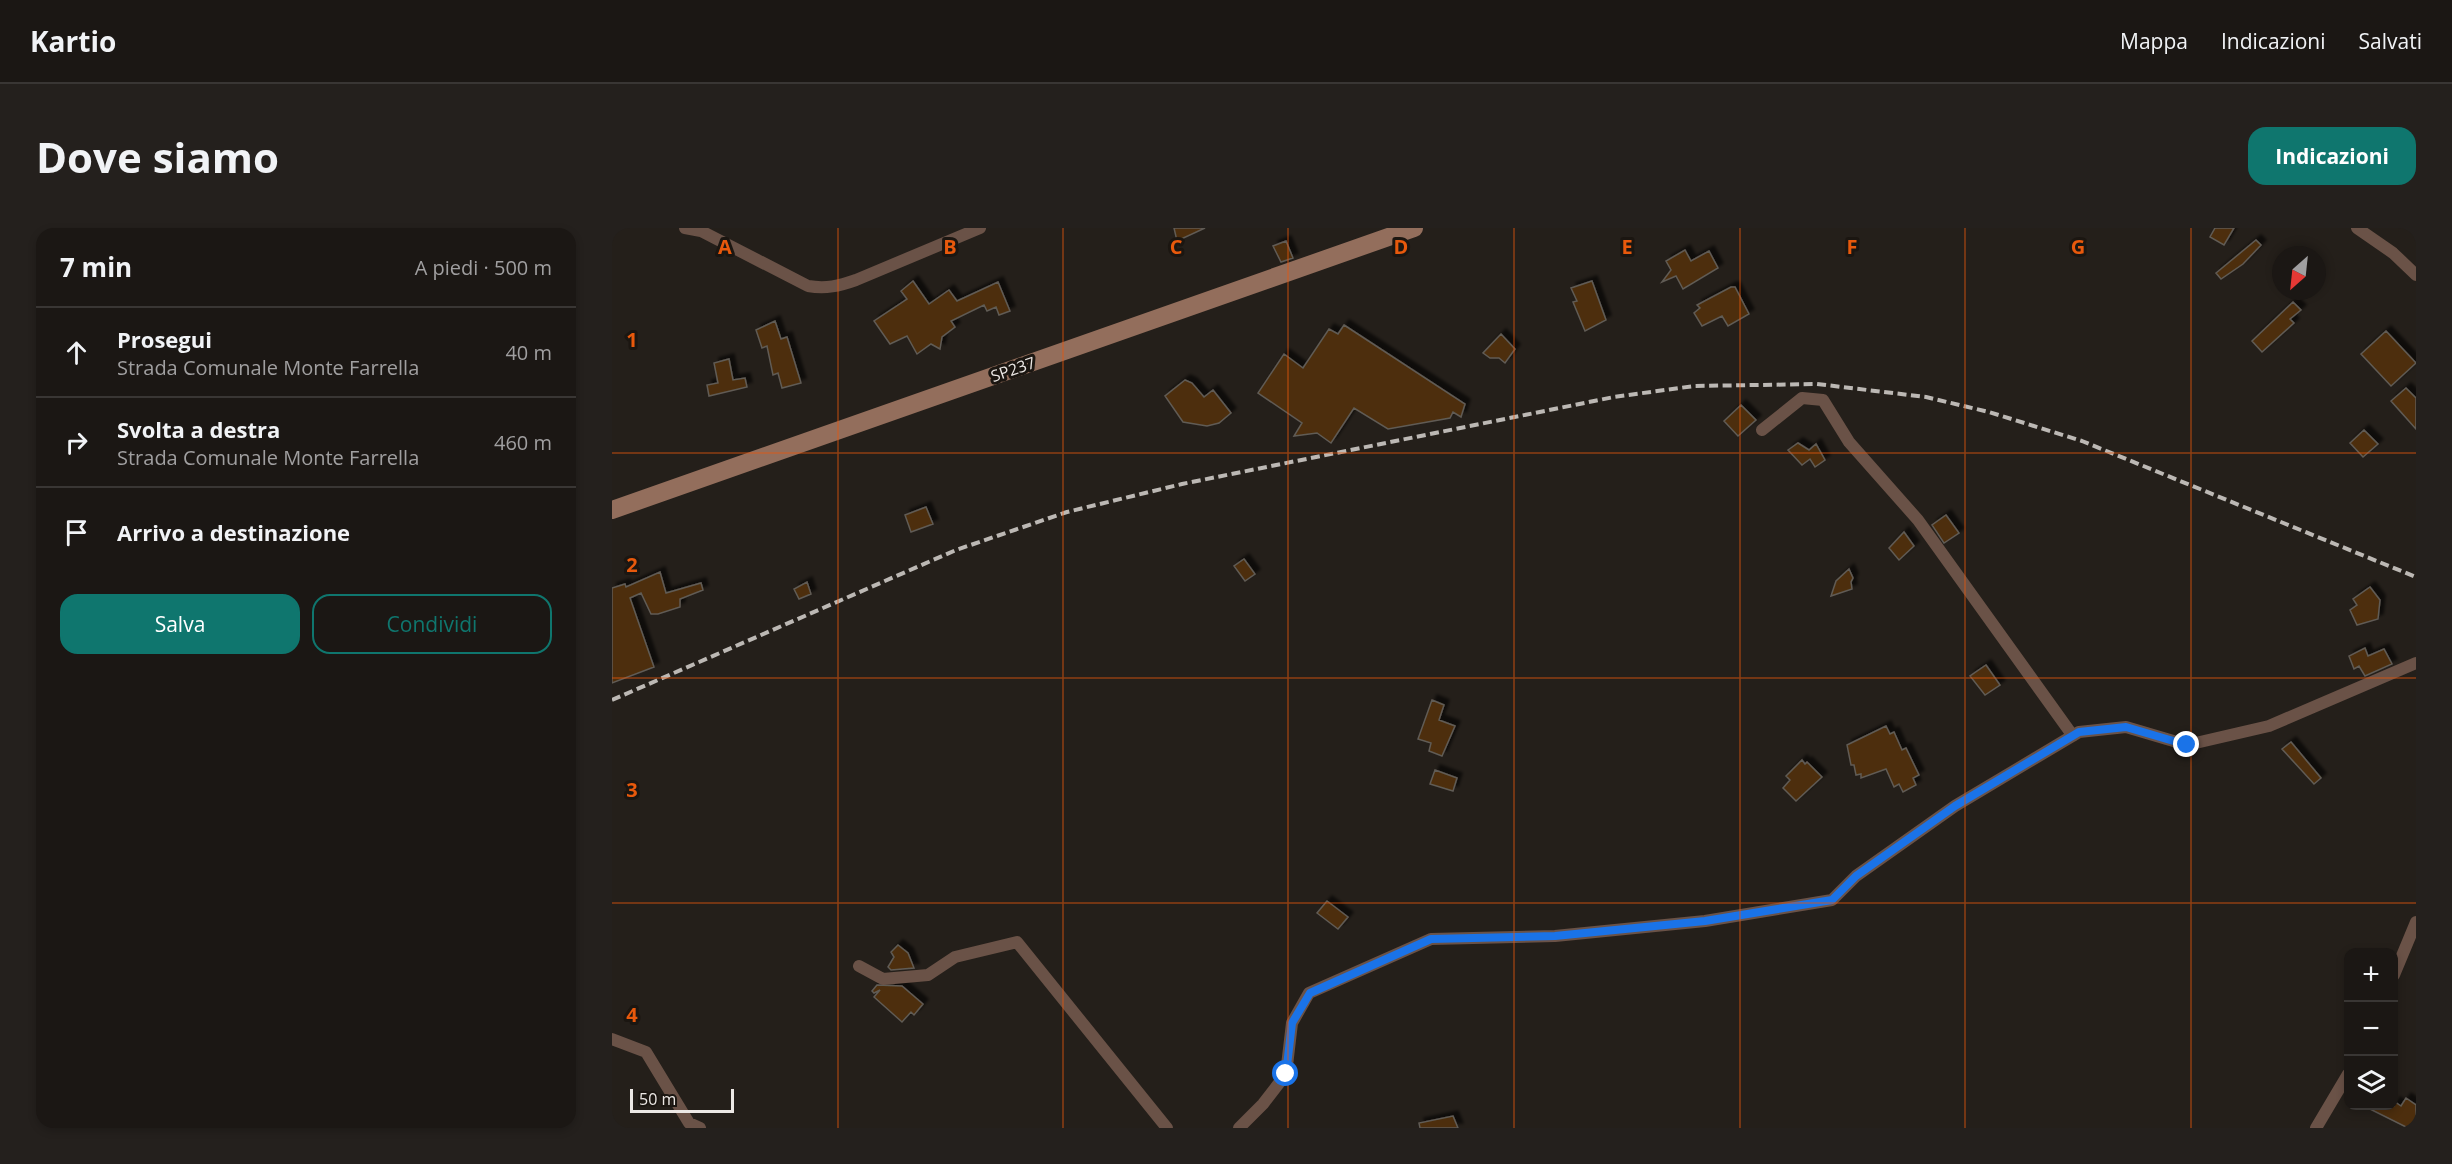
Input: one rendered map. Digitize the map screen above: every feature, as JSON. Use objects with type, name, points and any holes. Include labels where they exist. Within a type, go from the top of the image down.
[{"type":"main road","name":"SP237","points":[[612,510],[1401,230]]},
{"type":"street","points":[[685,228],[701,231],[808,286],[822,288],[846,284],[980,228]]},
{"type":"street","points":[[2357,228],[2393,253],[2416,275]]},
{"type":"street","points":[[1762,430],[1802,398],[1823,400],[1849,442],[1918,520],[2073,736]]},
{"type":"street","points":[[1239,1128],[1263,1104],[1286,1074],[1292,1023],[1310,993],[1338,978],[1431,939],[1566,935],[1705,921],[1832,900],[1856,876],[1955,806],[2079,732],[2126,727],[2187,745],[2269,726],[2416,663]]},
{"type":"street","points":[[2398,965],[2416,922]]},
{"type":"street","points":[[859,966],[883,979],[928,975],[955,957],[1017,942],[1167,1128]]},
{"type":"street","points":[[612,1039],[646,1052],[689,1123],[700,1128]]},
{"type":"street","points":[[2316,1128],[2344,1082]]},
{"type":"building","points":[[1174,228],[1205,228],[1177,241]]},
{"type":"building","points":[[2215,228],[2234,228],[2224,245],[2210,237]]},
{"type":"building","points":[[2256,240],[2261,245],[2243,264],[2221,279],[2216,273]]},
{"type":"building","points":[[1286,241],[1293,258],[1281,262],[1273,246]]},
{"type":"building","points":[[1685,250],[1691,261],[1709,251],[1718,268],[1683,289],[1676,276],[1662,282],[1671,270],[1666,261]]},
{"type":"building","points":[[913,281],[929,304],[949,290],[957,301],[998,282],[1010,311],[999,315],[996,307],[987,311],[984,305],[951,321],[955,327],[942,337],[940,349],[931,344],[917,354],[907,336],[890,344],[874,321],[907,299],[901,291]]},
{"type":"building","points":[[1592,281],[1606,320],[1585,331],[1573,302],[1577,301],[1571,288]]},
{"type":"building","points":[[1735,287],[1749,314],[1728,326],[1722,316],[1702,326],[1694,313],[1700,308],[1697,305]]},
{"type":"building","points":[[2293,302],[2301,310],[2290,319],[2294,323],[2262,352],[2252,341]]},
{"type":"building","points":[[775,321],[781,339],[787,337],[801,383],[782,388],[778,373],[773,375],[767,346],[762,348],[756,330]]},
{"type":"building","points":[[1344,325],[1465,404],[1461,417],[1453,412],[1450,418],[1388,429],[1354,408],[1331,443],[1317,433],[1294,436],[1302,423],[1258,393],[1284,354],[1303,368],[1329,329],[1338,334]]},
{"type":"building","points":[[2386,331],[2416,363],[2391,386],[2361,354]]},
{"type":"building","points":[[1501,334],[1515,349],[1505,363],[1499,358],[1490,358],[1483,353]]},
{"type":"building","points":[[729,359],[733,380],[745,378],[747,387],[709,396],[707,385],[718,383],[714,363]]},
{"type":"building","points":[[1185,380],[1192,383],[1204,397],[1213,390],[1231,413],[1219,423],[1207,426],[1183,422],[1165,396]]},
{"type":"building","points":[[2406,388],[2416,398],[2416,429],[2391,401]]},
{"type":"building","points":[[1741,405],[1756,420],[1738,436],[1724,421]]},
{"type":"building","points":[[2364,430],[2378,444],[2363,457],[2350,443]]},
{"type":"building","points":[[1798,443],[1809,450],[1816,444],[1825,460],[1815,467],[1810,459],[1802,465],[1788,450]]},
{"type":"building","points":[[926,507],[933,524],[911,532],[905,515]]},
{"type":"building","points":[[1946,515],[1959,533],[1944,543],[1932,525]]},
{"type":"building","points":[[1904,532],[1914,546],[1899,560],[1889,548]]},
{"type":"building","points":[[1244,559],[1255,574],[1245,581],[1234,566]]},
{"type":"building","points":[[1849,569],[1853,578],[1852,589],[1831,596],[1836,581]]},
{"type":"building","points":[[660,572],[666,593],[701,583],[703,590],[680,599],[680,607],[658,614],[651,614],[641,593],[630,598],[654,667],[612,683],[612,588],[625,584],[626,587]]},
{"type":"building","points":[[807,582],[811,594],[799,599],[794,589]]},
{"type":"building","points":[[2370,587],[2380,600],[2378,619],[2357,625],[2350,610],[2357,605],[2353,599]]},
{"type":"building","points":[[2365,648],[2368,656],[2384,649],[2392,664],[2365,676],[2359,666],[2354,669],[2349,656]]},
{"type":"building","points":[[1986,665],[2000,685],[1985,695],[1970,676]]},
{"type":"building","points":[[1432,700],[1444,705],[1439,720],[1455,726],[1442,756],[1429,751],[1431,743],[1418,739]]},
{"type":"building","points":[[1886,726],[1890,734],[1894,732],[1902,750],[1906,748],[1919,775],[1913,778],[1916,785],[1903,792],[1899,784],[1894,787],[1886,769],[1861,778],[1861,774],[1856,775],[1854,765],[1851,765],[1847,745]]},
{"type":"building","points":[[2291,742],[2321,778],[2314,784],[2282,749]]},
{"type":"building","points":[[1802,760],[1822,777],[1796,801],[1783,788],[1790,780],[1786,776]]},
{"type":"building","points":[[1435,770],[1457,778],[1453,791],[1430,784]]},
{"type":"building","points":[[1327,901],[1348,917],[1338,929],[1317,913]]},
{"type":"building","points":[[898,945],[908,953],[914,968],[891,970],[888,967],[894,957],[891,952]]},
{"type":"building","points":[[877,985],[902,986],[923,1004],[914,1015],[911,1012],[902,1022],[874,997],[880,990],[874,993],[872,991]]},
{"type":"building","points":[[2406,1098],[2416,1105],[2416,1128],[2408,1128],[2372,1110],[2398,1110],[2398,1104],[2401,1106]]},
{"type":"building","points":[[1453,1116],[1458,1128],[1420,1128],[1419,1123]]},
{"type":"railway","points":[[612,700],[956,550],[1067,512],[1182,484],[1614,397],[1694,386],[1817,384],[1926,397],[1989,412],[2082,441],[2416,577]]},
{"type":"route","points":[[1286,1074],[1292,1023],[1310,993],[1338,978],[1431,939],[1555,936],[1705,921],[1832,900],[1856,876],[1955,806],[2079,732],[2126,727],[2187,745]]}]
